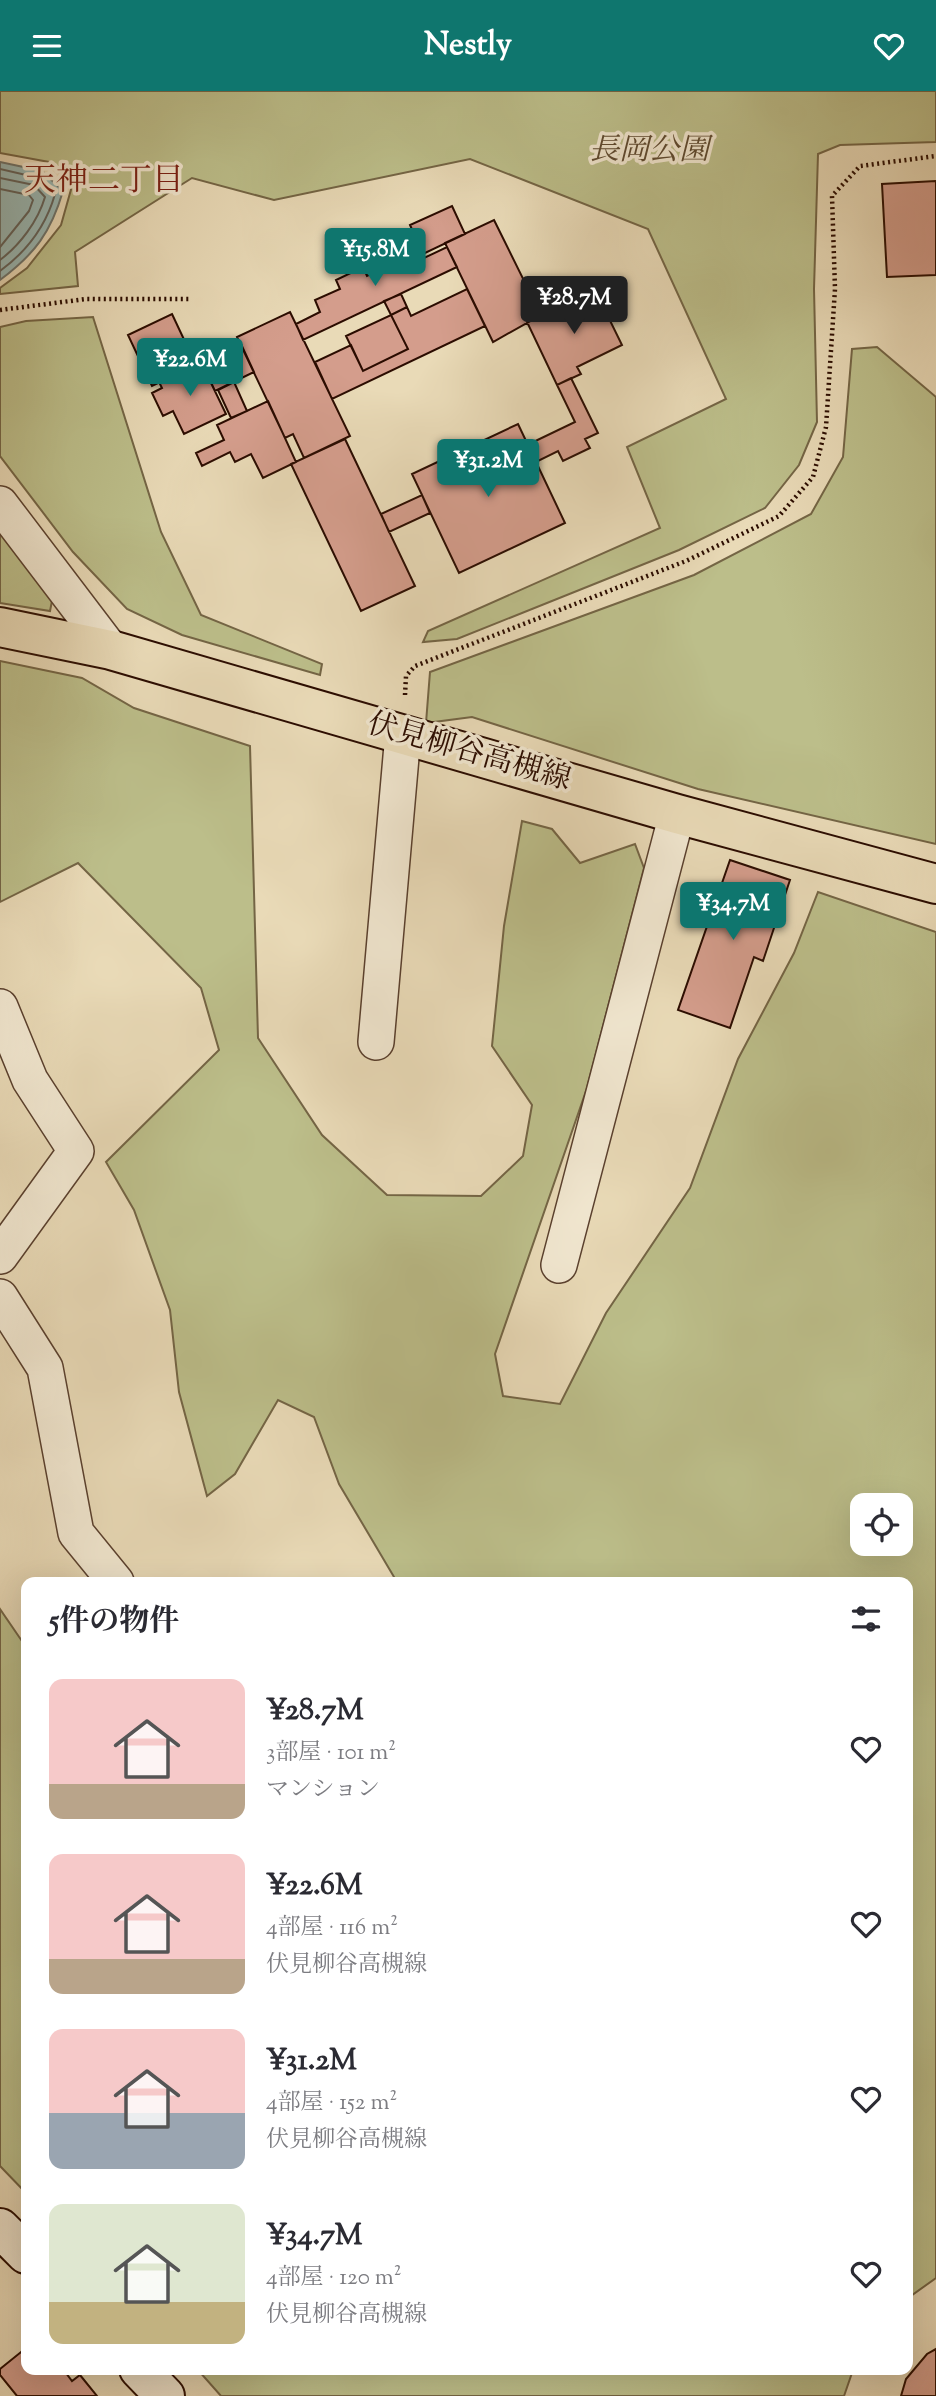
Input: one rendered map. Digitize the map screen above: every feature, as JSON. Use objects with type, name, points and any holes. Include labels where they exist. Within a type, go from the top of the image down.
[{"type":"main road","name":"伏見柳谷高槻線","points":[[0,627],[111,650],[677,814],[936,884]]},
{"type":"street","points":[[0,505],[111,650]]},
{"type":"street","points":[[376,1042],[403,734]]},
{"type":"street","points":[[559,1265],[677,814]]},
{"type":"street","points":[[0,1007],[30,1080],[76,1151],[0,1257]]},
{"type":"street","points":[[0,1297],[45,1368],[76,1534],[112,1577]]},
{"type":"street","points":[[0,2228],[21,2249]]},
{"type":"path","points":[[403,734],[406,676],[415,666],[686,561],[779,516],[813,477],[826,427],[835,289],[831,196],[860,166],[936,156]]},
{"type":"path","points":[[0,310],[86,299],[189,299]]},
{"type":"green space","name":"長岡公園","points":[[0,91],[936,91],[936,142],[840,145],[818,154],[814,289],[817,422],[799,465],[765,508],[679,550],[457,639],[423,642],[428,631],[660,528],[627,447],[726,399],[648,229],[470,159],[274,200],[192,178],[75,252],[78,286],[0,294],[0,288],[27,268],[61,225],[72,186],[49,162],[0,153]]},
{"type":"green space","points":[[93,317],[161,532],[201,615],[322,664],[320,675],[182,635],[127,609],[73,552],[0,456],[0,327],[26,321]]},
{"type":"green space","points":[[877,347],[936,397],[936,844],[698,789],[472,717],[426,723],[430,672],[694,575],[811,514],[843,457],[852,349]]},
{"type":"green space","points":[[0,530],[53,596],[50,611],[0,603]]},
{"type":"green space","points":[[0,661],[82,678],[134,708],[250,746],[258,1038],[322,1135],[387,1195],[481,1196],[523,1156],[532,1105],[492,1046],[504,926],[522,821],[552,829],[580,863],[635,844],[644,868],[587,1088],[495,1354],[503,1396],[560,1404],[606,1313],[690,1188],[738,1059],[794,953],[818,892],[936,932],[936,2278],[913,2294],[913,1577],[394,1577],[339,1484],[314,1417],[278,1400],[235,1474],[207,1496],[179,1392],[170,1310],[134,1210],[106,1162],[219,1050],[201,988],[78,863],[0,902]]},
{"type":"green space","points":[[0,1609],[21,1640],[21,2188],[0,2166]]},
{"type":"green space","points":[[202,2375],[851,2375],[844,2396],[221,2396]]},
{"type":"water","points":[[0,162],[42,171],[63,191],[53,219],[40,241],[23,261],[0,280]]},
{"type":"building","points":[[936,181],[936,275],[887,277],[882,184]]},
{"type":"building","points":[[452,206],[465,234],[423,254],[410,225]]},
{"type":"building","points":[[494,220],[541,315],[493,342],[445,243]]},
{"type":"building","points":[[416,245],[422,259],[447,247],[457,267],[303,340],[296,324],[320,312],[315,300],[340,289],[336,280],[363,267],[367,276],[394,263],[391,257]]},
{"type":"building","points":[[467,289],[485,326],[332,399],[315,362],[351,345],[363,371],[408,349],[391,315],[407,307],[411,316]]},
{"type":"building","points":[[595,290],[622,345],[577,367],[581,374],[557,385],[527,322]]},
{"type":"building","points":[[401,294],[407,307],[391,315],[384,301]]},
{"type":"building","points":[[290,312],[350,436],[304,458],[293,434],[285,438],[237,337]]},
{"type":"building","points":[[172,314],[196,365],[152,386],[128,335]]},
{"type":"building","points":[[391,315],[408,349],[363,371],[346,336]]},
{"type":"building","points":[[241,344],[254,372],[215,391],[202,363]]},
{"type":"building","points":[[198,356],[226,414],[184,434],[173,411],[163,416],[152,393],[162,388],[159,382],[196,365],[193,359]]},
{"type":"building","points":[[571,378],[598,433],[585,439],[590,448],[563,461],[558,451],[536,462],[527,445],[575,422],[557,385]]},
{"type":"building","points":[[234,382],[247,411],[231,418],[218,390]]},
{"type":"building","points":[[268,401],[296,462],[263,478],[251,454],[235,462],[230,452],[202,466],[196,453],[224,440],[217,425]]},
{"type":"building","points":[[518,424],[565,523],[459,573],[412,474]]},
{"type":"building","points":[[345,439],[415,586],[361,611],[291,464]]},
{"type":"building","points":[[422,495],[430,513],[389,532],[381,514]]},
{"type":"building","points":[[730,860],[790,880],[763,961],[754,957],[730,1028],[678,1010]]},
{"type":"building","points":[[936,2349],[936,2396],[901,2396],[906,2379],[913,2375],[913,2371],[927,2354]]},
{"type":"building","points":[[21,2352],[21,2375],[68,2375],[72,2381],[80,2375],[97,2396],[17,2396],[0,2375],[0,2369]]},
{"type":"district","name":"天神二丁目","points":[[104,182]]}]
